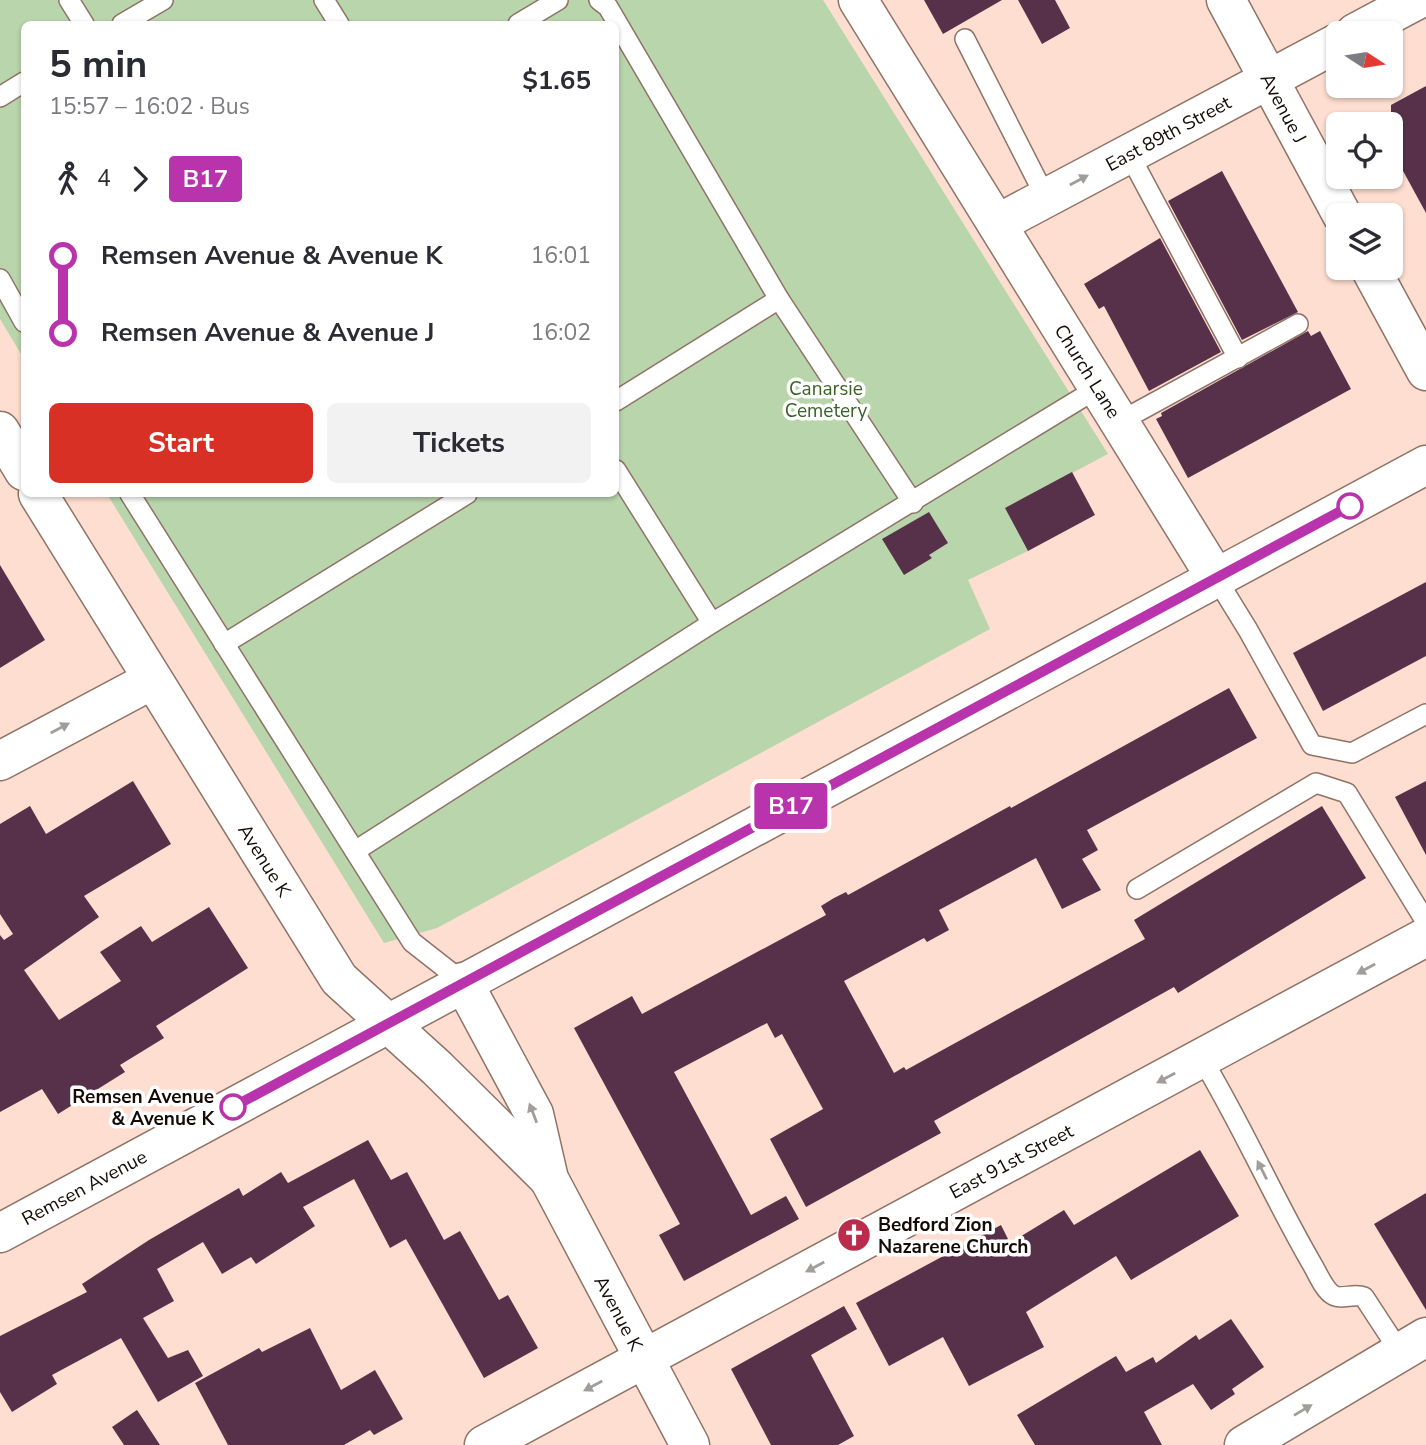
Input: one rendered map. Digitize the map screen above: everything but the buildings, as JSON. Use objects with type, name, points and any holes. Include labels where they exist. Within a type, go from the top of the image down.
[{"type":"street","name":"Church Lane","points":[[858,0],[1216,578]]},
{"type":"street","name":"Avenue J","points":[[1226,0],[1336,203]]},
{"type":"street","points":[[1377,21],[1416,0]]},
{"type":"street","name":"East 89th Street","points":[[997,224],[1326,49]]},
{"type":"street","points":[[1377,280],[1426,371]]},
{"type":"street","points":[[0,431],[21,466]]},
{"type":"street","name":"Remsen Avenue","points":[[0,1233],[1426,465]]},
{"type":"street","name":"Avenue K","points":[[40,497],[339,979],[437,1068],[549,1180]]},
{"type":"street","points":[[0,761],[152,680]]},
{"type":"street","name":"East 91st Street","points":[[484,1445],[1426,937]]},
{"type":"street","name":"Avenue K","points":[[463,982],[534,1114],[549,1180],[690,1445]]},
{"type":"street","points":[[1244,1445],[1413,1344]]},
{"type":"lane","points":[[69,0],[82,21]]},
{"type":"lane","points":[[127,21],[163,0]]},
{"type":"lane","points":[[324,0],[337,21]]},
{"type":"lane","points":[[523,21],[558,0]]},
{"type":"lane","points":[[599,0],[608,7],[616,21]]},
{"type":"lane","points":[[619,26],[779,299],[913,503]]},
{"type":"lane","points":[[965,38],[1046,198]]},
{"type":"lane","points":[[0,97],[21,84]]},
{"type":"lane","points":[[1129,154],[1238,358]]},
{"type":"lane","points":[[0,279],[21,317]]},
{"type":"lane","points":[[619,399],[779,299]]},
{"type":"lane","points":[[1119,422],[1298,324]]},
{"type":"lane","points":[[355,851],[712,623],[1098,388]]},
{"type":"lane","points":[[619,475],[712,623]]},
{"type":"lane","points":[[132,497],[412,942],[463,982]]},
{"type":"lane","points":[[224,645],[462,497]]},
{"type":"lane","name":"Church Lane","points":[[1216,578],[1312,745],[1352,753],[1426,714]]},
{"type":"lane","points":[[1137,890],[1316,783],[1347,793],[1426,922]]},
{"type":"lane","points":[[1202,1059],[1330,1293],[1339,1297],[1364,1297],[1413,1344]]},
{"type":"green space","name":"Canarsie Cemetery","points":[[0,0],[823,0],[1108,454],[1006,508],[1028,551],[968,580],[990,629],[437,928],[384,943],[109,497],[619,497],[619,21],[21,21],[21,354],[0,319]]},
{"type":"bus line","name":"B17","points":[[233,1107],[1350,506]]},
{"type":"place","name":"Remsen Avenue & Avenue K","points":[[233,1107]]},
{"type":"place","name":"Bedford Zion Nazarene Church","points":[[854,1235]]}]
